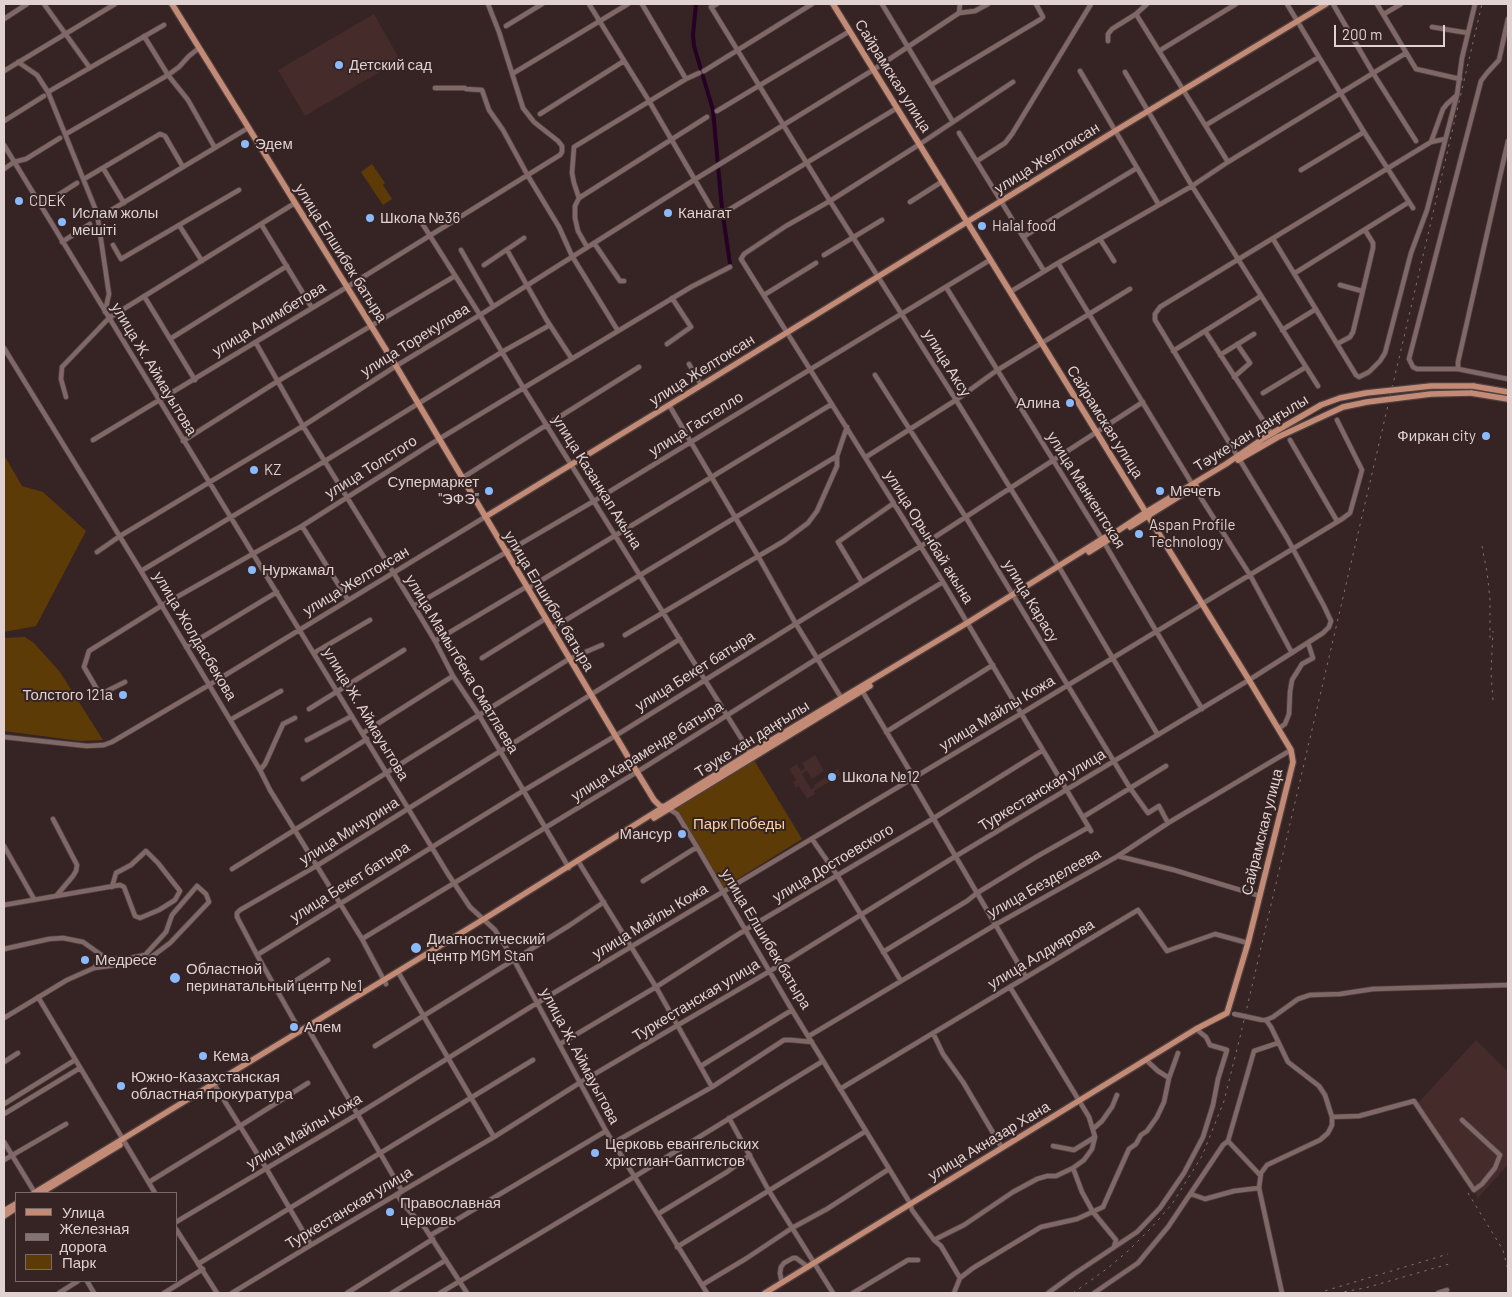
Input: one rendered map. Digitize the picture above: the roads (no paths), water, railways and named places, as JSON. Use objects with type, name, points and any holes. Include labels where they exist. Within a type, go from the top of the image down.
[{"type":"main road","name":"улица Елшибек батыра","points":[[172,4],[396,366],[506,554],[654,800],[660,806],[667,808]]},
{"type":"main road","name":"Сайрамская улица","points":[[833,4],[1291,750],[1293,762],[1231,1013]]},
{"type":"main road","name":"улица Желтоксан","points":[[485,517],[1148,110],[1326,4]]},
{"type":"main road","name":"Тәуке хан даңғылы","points":[[1240,457],[1264,438],[1321,405],[1340,398],[1366,393],[1431,386],[1473,386],[1508,392]]},
{"type":"main road","name":"Тәуке хан даңғылы","points":[[43,1192],[214,1085],[399,975],[569,868],[1226,464],[1278,437],[1344,407],[1367,402],[1431,394],[1471,393],[1508,399]]},
{"type":"main road","name":"улица Акназар Хана","points":[[765,1293],[1196,1029],[1231,1013]]},
{"type":"main road","name":"Тәуке хан даңғылы","points":[[214,1085],[300,1031],[308,1028]]},
{"type":"main road","name":"Тәуке хан даңғылы","points":[[36,1192],[123,1141]]},
{"type":"main road","points":[[4,1211],[15,1205]]},
{"type":"main road","points":[[4,1216],[15,1209]]},
{"type":"street","points":[[4,19],[27,4]]},
{"type":"street","points":[[44,4],[90,68]]},
{"type":"street","points":[[4,71],[115,4]]},
{"type":"street","points":[[488,4],[512,74],[628,4]]},
{"type":"street","points":[[506,26],[542,4]]},
{"type":"street","points":[[589,4],[716,215],[726,211],[897,108]]},
{"type":"street","points":[[642,4],[686,79]]},
{"type":"street","name":"улица Аксу","points":[[717,4],[711,7],[853,238],[956,400],[1158,735]]},
{"type":"street","points":[[579,198],[572,173],[574,147],[686,79],[702,72],[812,4]]},
{"type":"street","points":[[882,4],[953,122]]},
{"type":"street","points":[[960,4],[959,13],[976,11],[988,4]]},
{"type":"street","points":[[931,85],[1044,17],[1036,4]]},
{"type":"street","points":[[977,161],[1000,146],[1012,134],[1091,4]]},
{"type":"street","points":[[1108,41],[1108,34],[1112,29],[1136,14],[1147,4]]},
{"type":"street","points":[[1159,51],[1236,4]]},
{"type":"street","points":[[1287,4],[1364,132],[1413,208]]},
{"type":"street","points":[[1333,4],[1373,73],[1416,141]]},
{"type":"street","points":[[1377,4],[1414,67],[1419,70],[1460,80]]},
{"type":"street","points":[[1384,14],[1401,4]]},
{"type":"street","points":[[1274,239],[1356,375],[1359,377],[1369,372],[1385,353],[1411,252],[1427,210],[1460,80],[1462,58],[1475,4]]},
{"type":"street","name":"улица Торекулова","points":[[97,552],[120,536],[303,426],[716,166],[873,70],[959,13]]},
{"type":"street","points":[[1136,14],[1228,162]]},
{"type":"street","points":[[1508,19],[1500,60],[1481,81],[1410,358],[1413,367],[1417,369],[1458,370],[1508,379]]},
{"type":"street","points":[[4,120],[164,24]]},
{"type":"street","points":[[1432,27],[1468,33]]},
{"type":"street","points":[[717,111],[850,31]]},
{"type":"street","points":[[144,36],[168,75],[188,100],[215,148]]},
{"type":"street","points":[[66,134],[168,75],[200,48]]},
{"type":"street","points":[[1010,292],[1192,186],[1406,53]]},
{"type":"street","points":[[1206,125],[1319,57]]},
{"type":"street","points":[[540,114],[624,61]]},
{"type":"street","points":[[18,62],[37,75],[66,134],[98,218],[109,294],[105,312]]},
{"type":"street","points":[[1080,71],[1159,205]]},
{"type":"street","points":[[1125,72],[1192,186],[1318,386]]},
{"type":"street","name":"улица Алимбетова","points":[[93,440],[195,380],[560,155],[562,146],[534,122],[523,108],[512,74]]},
{"type":"street","points":[[830,201],[1013,82]]},
{"type":"street","points":[[435,88],[482,90],[489,110],[503,130],[559,227],[572,256],[618,331]]},
{"type":"street","points":[[1431,142],[1443,108],[1456,95]]},
{"type":"street","points":[[587,247],[578,231],[575,218],[575,206],[579,198],[707,117]]},
{"type":"street","points":[[98,218],[248,128]]},
{"type":"street","points":[[1301,170],[1364,132]]},
{"type":"street","points":[[960,133],[1012,219]]},
{"type":"street","points":[[84,179],[160,134],[165,136],[183,167]]},
{"type":"street","points":[[4,170],[14,162],[26,160],[60,138]]},
{"type":"street","points":[[1293,549],[1240,457],[1173,351],[1155,320],[1155,314],[1160,307],[1431,142],[1445,139]]},
{"type":"street","points":[[1458,370],[1458,362],[1508,141]]},
{"type":"street","name":"улица Ж. Аймауытова","points":[[4,145],[454,884],[470,907],[495,930],[514,960],[606,1131],[707,1293]]},
{"type":"street","points":[[103,168],[124,203]]},
{"type":"street","points":[[1023,237],[1137,168]]},
{"type":"street","points":[[910,202],[943,182]]},
{"type":"street","points":[[41,206],[77,184]]},
{"type":"street","points":[[114,245],[121,259],[239,190]]},
{"type":"street","name":"улица Орынбай акына","points":[[830,201],[786,226],[744,254],[741,259],[921,546],[1090,829],[1036,857],[977,893]]},
{"type":"street","points":[[1295,274],[1409,202]]},
{"type":"street","points":[[66,396],[61,379],[62,367],[109,318],[295,203]]},
{"type":"street","name":"улица Казанкап Акына","points":[[420,220],[752,756]]},
{"type":"street","points":[[824,255],[882,220]]},
{"type":"street","points":[[62,242],[90,224]]},
{"type":"street","points":[[260,224],[312,308]]},
{"type":"street","points":[[179,225],[202,260]]},
{"type":"street","points":[[1017,227],[1044,271]]},
{"type":"street","points":[[1337,344],[1352,335],[1373,245],[1365,230]]},
{"type":"street","points":[[484,265],[524,238]]},
{"type":"street","points":[[1100,239],[1114,261]]},
{"type":"street","points":[[594,243],[620,281],[624,281]]},
{"type":"street","points":[[461,250],[493,306]]},
{"type":"street","points":[[507,250],[526,285],[572,359]]},
{"type":"street","name":"улица Гастелло","points":[[414,606],[506,554],[990,260]]},
{"type":"street","points":[[764,296],[816,263]]},
{"type":"street","points":[[1058,263],[1250,575],[1292,653]]},
{"type":"street","points":[[170,339],[287,266]]},
{"type":"street","name":"улица Толстого","points":[[125,682],[105,692],[98,691],[84,667],[89,651],[161,606],[302,526],[439,439],[672,298],[730,268]]},
{"type":"street","points":[[183,441],[370,325],[455,276]]},
{"type":"street","points":[[1340,285],[1362,291]]},
{"type":"street","name":"улица Манкентская","points":[[946,287],[1103,541],[1202,709]]},
{"type":"street","points":[[866,457],[956,400],[996,370],[1130,289]]},
{"type":"street","points":[[144,296],[195,380]]},
{"type":"street","points":[[1173,351],[1261,296]]},
{"type":"street","points":[[667,344],[691,328],[672,298]]},
{"type":"street","points":[[1282,330],[1316,309]]},
{"type":"street","points":[[142,571],[550,324]]},
{"type":"street","points":[[1205,331],[1272,434]]},
{"type":"street","points":[[1220,355],[1254,334]]},
{"type":"street","name":"улица Мамытбека Сматлаева","points":[[256,342],[303,426],[414,606],[453,676],[479,715],[569,868]]},
{"type":"street","points":[[1234,377],[1250,363],[1237,344]]},
{"type":"street","name":"улица Жолдасбекова","points":[[4,348],[142,571],[270,790],[362,939],[385,982]]},
{"type":"street","points":[[689,364],[701,385]]},
{"type":"street","points":[[462,478],[639,367]]},
{"type":"street","points":[[1263,393],[1306,367]]},
{"type":"street","name":"улица Карасу","points":[[875,375],[965,516],[1130,788],[1148,813],[1159,806],[1168,823]]},
{"type":"street","name":"улица Бекет батыра","points":[[257,955],[921,546],[1143,402]]},
{"type":"street","points":[[435,641],[616,536],[832,404]]},
{"type":"street","points":[[669,405],[736,517],[796,624],[843,700]]},
{"type":"street","points":[[1290,440],[1340,520],[1350,513],[1362,470],[1337,420]]},
{"type":"street","points":[[625,635],[784,541],[808,523],[817,511],[837,466],[836,456],[846,427]]},
{"type":"street","points":[[551,629],[836,456]]},
{"type":"street","points":[[862,582],[838,542],[894,503]]},
{"type":"street","name":"улица Желтоксан","points":[[4,737],[87,746],[98,746],[112,742],[485,517]]},
{"type":"street","name":"улица Майлы Кожа","points":[[178,1221],[358,1114],[537,1003],[1068,686],[1340,520]]},
{"type":"street","points":[[302,526],[348,600]]},
{"type":"street","name":"Туркестанская улица","points":[[232,1293],[494,1137],[580,1082],[770,971],[956,856],[1202,709],[1323,633],[1329,627],[1331,621],[1293,549]]},
{"type":"street","name":"улица Караменде батыра","points":[[362,939],[637,772],[943,582]]},
{"type":"street","points":[[186,647],[276,592]]},
{"type":"street","points":[[482,658],[545,619]]},
{"type":"street","points":[[314,653],[370,620]]},
{"type":"street","name":"улица Мичурина","points":[[257,955],[237,917],[237,913],[240,910],[318,865],[680,639]]},
{"type":"street","points":[[1278,729],[1285,724],[1289,714],[1292,680],[1302,664],[1313,658],[1308,643]]},
{"type":"street","points":[[232,869],[569,659],[602,645]]},
{"type":"street","points":[[309,709],[404,650]]},
{"type":"street","points":[[886,732],[993,665]]},
{"type":"street","points":[[363,733],[453,676]]},
{"type":"street","points":[[861,689],[1026,977]]},
{"type":"street","points":[[230,720],[281,691]]},
{"type":"street","points":[[307,740],[352,716]]},
{"type":"street","points":[[260,770],[265,764],[283,724],[294,718]]},
{"type":"street","points":[[303,779],[367,739]]},
{"type":"street","name":"улица Достоевского","points":[[560,1044],[1043,750]]},
{"type":"street","name":"улица Безделеева","points":[[809,1036],[995,925],[1118,856],[1168,823],[1291,750]]},
{"type":"street","points":[[1083,817],[1166,766]]},
{"type":"street","name":"улица Елшибек батыра","points":[[667,808],[677,814],[792,1010],[910,1203],[912,1210],[934,1240],[941,1246],[960,1278]]},
{"type":"street","points":[[53,819],[77,865],[76,871],[57,895]]},
{"type":"street","points":[[812,839],[837,875],[901,981]]},
{"type":"street","points":[[4,846],[34,899]]},
{"type":"street","points":[[643,881],[697,847]]},
{"type":"street","points":[[4,905],[57,895],[112,887],[120,885],[124,887],[137,918],[159,910],[175,900],[180,891],[146,851],[131,865],[116,873],[112,887]]},
{"type":"street","points":[[1118,856],[1174,870],[1260,896]]},
{"type":"street","points":[[579,862],[656,987],[712,1087]]},
{"type":"street","points":[[4,1018],[68,980],[94,968],[146,961],[170,943],[209,902],[206,894],[197,886],[172,915],[166,932],[145,955],[108,959],[99,962],[94,968]]},
{"type":"street","points":[[883,952],[967,902],[977,893]]},
{"type":"street","points":[[375,1046],[604,902]]},
{"type":"street","name":"улица Алдиярова","points":[[840,1089],[1138,910],[1167,951],[1215,934],[1248,942]]},
{"type":"street","points":[[4,949],[48,939],[63,938],[83,942],[108,959]]},
{"type":"street","points":[[257,955],[300,1031]]},
{"type":"street","points":[[278,992],[328,960]]},
{"type":"street","points":[[399,975],[494,1137]]},
{"type":"street","points":[[1231,1013],[1264,1020],[1273,1017],[1298,999],[1310,995],[1340,994],[1373,989],[1508,984]]},
{"type":"street","points":[[934,1240],[964,1225],[1013,1192],[1037,1179],[1056,1176],[1073,1168],[1084,1160],[1092,1149],[1095,1137],[1089,1117],[1010,987]]},
{"type":"street","points":[[38,997],[155,1192]]},
{"type":"street","points":[[700,1066],[792,1010]]},
{"type":"street","points":[[1264,1020],[1271,1027],[1288,1062],[1319,1086],[1325,1095],[1332,1117],[1332,1124],[1328,1134],[1305,1148],[1267,1165],[1260,1175],[1259,1188],[1282,1293]]},
{"type":"street","points":[[308,1028],[402,1191]]},
{"type":"street","points":[[1048,1293],[1138,1232],[1160,1208],[1184,1173],[1203,1137],[1227,1050],[1210,1044],[1206,1037],[1196,1029]]},
{"type":"street","points":[[933,1033],[943,1054],[1002,1148]]},
{"type":"street","points":[[613,1143],[712,1087],[784,1040],[812,1042]]},
{"type":"street","points":[[1094,1293],[1138,1263],[1168,1227],[1223,1145],[1228,1141],[1254,1051],[1278,1043]]},
{"type":"street","points":[[4,1062],[18,1053]]},
{"type":"street","points":[[954,1293],[960,1278],[973,1268],[1041,1227],[1077,1220],[1103,1207],[1129,1149],[1136,1144],[1157,1117],[1164,1102],[1169,1078],[1178,1053]]},
{"type":"street","points":[[4,1104],[75,1060]]},
{"type":"street","points":[[198,1264],[533,1060]]},
{"type":"street","points":[[1146,1060],[1169,1078]]},
{"type":"street","points":[[440,1293],[823,1061]]},
{"type":"street","points":[[4,1114],[80,1068]]},
{"type":"street","points":[[149,1182],[308,1083]]},
{"type":"street","points":[[214,1085],[266,1168],[310,1245]]},
{"type":"street","points":[[1094,1129],[1112,1107],[1117,1095]]},
{"type":"street","points":[[1332,1117],[1359,1116],[1414,1101],[1474,1190],[1482,1184],[1495,1168],[1500,1155],[1462,1120]]},
{"type":"street","points":[[729,1118],[769,1191],[833,1293]]},
{"type":"street","points":[[4,1160],[66,1124]]},
{"type":"street","points":[[348,1293],[432,1237],[606,1131]]},
{"type":"street","points":[[678,1246],[866,1131]]},
{"type":"street","points":[[1053,1146],[1074,1150],[1095,1137]]},
{"type":"street","points":[[1228,1141],[1260,1175]]},
{"type":"street","points":[[4,1142],[33,1192]]},
{"type":"street","points":[[658,1214],[727,1172],[750,1155]]},
{"type":"street","points":[[1073,1168],[1092,1212],[1116,1240],[1114,1247]]},
{"type":"street","points":[[702,1285],[889,1169]]},
{"type":"street","points":[[1190,1194],[1205,1199],[1234,1191],[1259,1188]]},
{"type":"street","points":[[397,1194],[401,1202],[432,1237],[467,1293]]},
{"type":"street","points":[[178,1232],[217,1293]]},
{"type":"street","points":[[782,1283],[780,1272],[784,1263],[796,1258],[808,1267]]},
{"type":"street","points":[[392,1293],[446,1260]]},
{"type":"street","points":[[852,1293],[908,1260],[918,1260]]},
{"type":"street","points":[[164,1293],[203,1269]]},
{"type":"street","points":[[58,1293],[76,1282]]},
{"type":"street","points":[[88,1282],[94,1293]]},
{"type":"street","points":[[1438,1293],[1446,1290]]},
{"type":"waterway","points":[[696,4],[693,35],[694,46],[713,110],[722,209],[730,264]]},
{"type":"railway","points":[[1073,1293],[1128,1251],[1172,1204],[1202,1156],[1224,1101],[1482,4]]},
{"type":"railway","points":[[1482,546],[1490,599],[1490,639]]},
{"type":"railway","points":[[1493,631],[1491,672],[1493,700]]},
{"type":"railway","points":[[1468,1193],[1503,1250],[1508,1270]]},
{"type":"railway","points":[[1318,1293],[1448,1254]]},
{"type":"railway","points":[[1337,1293],[1365,1288],[1449,1264]]},
{"type":"place","name":"Детский сад","points":[[339,65]]},
{"type":"place","name":"Эдем","points":[[245,144]]},
{"type":"place","name":"CDEK","points":[[19,201]]},
{"type":"place","name":"Канагат","points":[[668,213]]},
{"type":"place","name":"Школа №36","points":[[370,218]]},
{"type":"place","name":"Ислам жолы мешіті","points":[[62,222]]},
{"type":"place","name":"Halal food","points":[[982,226]]},
{"type":"place","name":"Алина","points":[[1070,403]]},
{"type":"place","name":"Фиркан city","points":[[1486,436]]},
{"type":"place","name":"KZ","points":[[254,470]]},
{"type":"place","name":"Супермаркет \"ЭФЭ\"","points":[[489,491]]},
{"type":"place","name":"Мечеть","points":[[1160,491]]},
{"type":"place","name":"Aspan Profile Technology","points":[[1139,534]]},
{"type":"place","name":"Нуржамал","points":[[252,570]]},
{"type":"place","name":"Толстого 121а","points":[[123,695]]},
{"type":"place","name":"Школа №12","points":[[832,777]]},
{"type":"place","name":"Мансур","points":[[682,834]]},
{"type":"place","name":"Диагностический центр MGM Stan","points":[[416,948]]},
{"type":"place","name":"Медресе","points":[[85,960]]},
{"type":"place","name":"Областной перинатальный центр №1","points":[[175,978]]},
{"type":"place","name":"Алем","points":[[294,1027]]},
{"type":"place","name":"Кема","points":[[203,1056]]},
{"type":"place","name":"Южно-Казахстанская областная прокуратура","points":[[121,1086]]},
{"type":"place","name":"Церковь евангельских христиан-баптистов","points":[[595,1153]]},
{"type":"place","name":"Православная церковь","points":[[390,1212]]},
{"type":"park label","name":"Парк Победы","points":[[739,824]]}]
